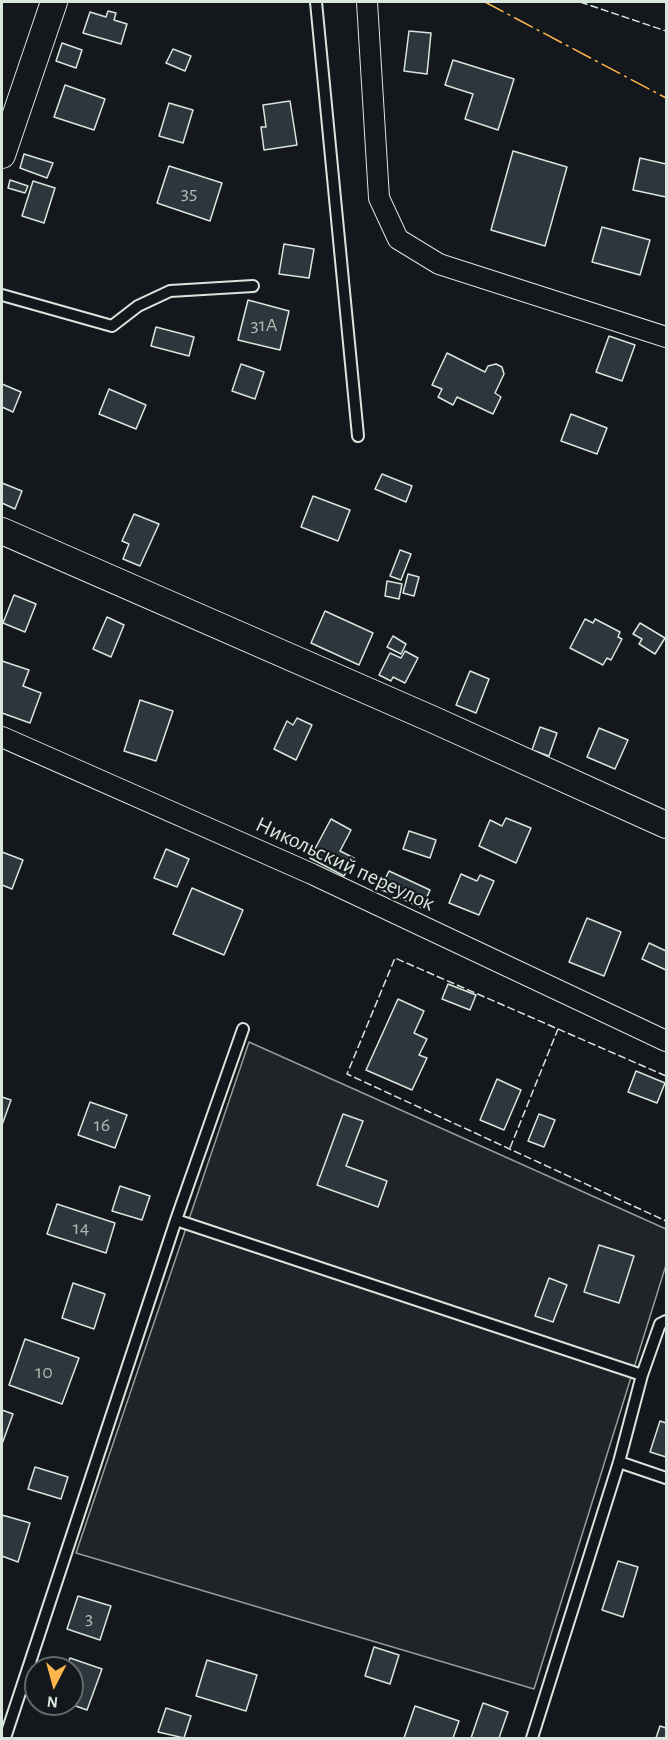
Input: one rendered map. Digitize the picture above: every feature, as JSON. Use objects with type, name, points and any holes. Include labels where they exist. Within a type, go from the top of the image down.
[{"type":"street","points":[[2,154],[54,2]]},
{"type":"street","points":[[367,2],[379,198],[398,238],[439,264],[666,337]]},
{"type":"street","points":[[2,531],[423,715],[666,825]]},
{"type":"street","name":"Никольский переулок","points":[[2,737],[312,874],[666,1041]]},
{"type":"lane","points":[[316,2],[358,436]]},
{"type":"lane","points":[[2,295],[112,326],[138,306],[170,291],[253,286]]},
{"type":"lane","points":[[4,1738],[176,1220],[243,1029]]},
{"type":"lane","points":[[176,1220],[642,1375]]},
{"type":"lane","points":[[532,1738],[619,1462],[642,1375],[660,1324],[666,1321]]},
{"type":"lane","points":[[619,1462],[666,1478]]},
{"type":"shaded area","points":[[249,1042],[666,1229],[666,1265],[534,1689],[76,1553]]},
{"type":"building","points":[[108,11],[116,13],[114,20],[127,24],[121,44],[83,33],[90,12],[106,17]]},
{"type":"building","points":[[409,31],[431,33],[427,74],[404,71]]},
{"type":"building","points":[[62,43],[82,50],[76,68],[56,61]]},
{"type":"building","points":[[173,49],[191,56],[185,71],[166,63]]},
{"type":"building","points":[[453,60],[514,79],[498,130],[465,119],[473,94],[445,85]]},
{"type":"building","points":[[65,85],[105,99],[94,130],[54,117]]},
{"type":"building","points":[[290,101],[297,145],[264,150],[261,127],[266,127],[263,105]]},
{"type":"building","points":[[169,103],[193,110],[183,143],[159,136]]},
{"type":"building","points":[[513,151],[567,167],[545,246],[491,230]]},
{"type":"building","points":[[24,154],[53,163],[47,178],[20,168]]},
{"type":"building","points":[[640,158],[666,164],[666,197],[633,190]]},
{"type":"building","points":[[169,166],[222,183],[210,221],[157,203]]},
{"type":"building","points":[[10,180],[28,186],[25,193],[8,188]]},
{"type":"building","points":[[33,181],[55,188],[44,223],[22,216]]},
{"type":"building","points":[[602,227],[650,240],[640,275],[592,262]]},
{"type":"building","points":[[284,244],[314,249],[309,278],[279,274]]},
{"type":"building","points":[[248,300],[289,311],[280,350],[238,340]]},
{"type":"building","points":[[156,327],[194,337],[189,356],[151,346]]},
{"type":"building","points":[[609,336],[635,345],[622,381],[596,372]]},
{"type":"building","points":[[447,353],[485,372],[488,366],[496,364],[502,367],[504,374],[495,393],[501,397],[493,414],[457,397],[453,405],[438,397],[442,389],[432,385]]},
{"type":"building","points":[[241,364],[264,372],[255,399],[232,391]]},
{"type":"building","points":[[2,384],[21,392],[13,412],[2,407]]},
{"type":"building","points":[[109,389],[146,405],[136,429],[99,414]]},
{"type":"building","points":[[571,414],[607,428],[597,454],[561,441]]},
{"type":"building","points":[[382,474],[412,486],[406,502],[375,489]]},
{"type":"building","points":[[2,483],[22,491],[15,509],[2,503]]},
{"type":"building","points":[[313,496],[350,510],[338,541],[301,527]]},
{"type":"building","points":[[134,514],[159,524],[140,566],[123,559],[129,544],[122,541]]},
{"type":"building","points":[[400,550],[411,554],[401,580],[390,576]]},
{"type":"building","points":[[408,574],[419,577],[414,596],[403,593]]},
{"type":"building","points":[[387,581],[402,584],[399,599],[385,596]]},
{"type":"building","points":[[14,595],[36,604],[25,632],[3,623]]},
{"type":"building","points":[[325,611],[373,633],[359,665],[311,643]]},
{"type":"building","points":[[107,617],[124,625],[111,657],[93,649]]},
{"type":"building","points":[[585,619],[593,623],[595,619],[620,632],[618,637],[622,639],[611,660],[607,658],[603,665],[570,648]]},
{"type":"building","points":[[640,623],[665,638],[655,654],[639,644],[642,639],[633,634]]},
{"type":"building","points":[[393,636],[406,644],[401,654],[387,647]]},
{"type":"building","points":[[405,651],[418,658],[405,683],[393,677],[391,681],[379,675],[390,653],[401,658]]},
{"type":"building","points":[[2,661],[29,670],[23,686],[41,693],[30,723],[2,713]]},
{"type":"building","points":[[470,671],[489,679],[476,713],[456,705]]},
{"type":"building","points":[[140,700],[173,711],[156,761],[124,751]]},
{"type":"building","points":[[297,718],[312,725],[296,760],[274,749],[287,721],[293,725]]},
{"type":"building","points":[[540,727],[557,733],[549,756],[532,750]]},
{"type":"building","points":[[599,728],[628,740],[615,769],[587,757]]},
{"type":"building","points":[[506,818],[531,828],[516,863],[479,846],[490,820],[502,826]]},
{"type":"building","points":[[331,819],[351,830],[340,851],[354,858],[344,876],[310,858]]},
{"type":"building","points":[[409,831],[436,840],[430,858],[403,849]]},
{"type":"building","points":[[166,849],[189,859],[177,887],[154,878]]},
{"type":"building","points":[[2,852],[23,860],[12,889],[2,885]]},
{"type":"building","points":[[389,871],[430,890],[422,908],[380,889]]},
{"type":"building","points":[[461,874],[477,881],[480,875],[494,881],[479,915],[449,903]]},
{"type":"building","points":[[192,888],[243,910],[224,955],[173,934]]},
{"type":"building","points":[[587,918],[621,932],[604,976],[569,962]]},
{"type":"building","points":[[649,943],[666,951],[666,970],[642,959]]},
{"type":"building","points":[[448,984],[476,995],[470,1010],[442,999]]},
{"type":"building","points":[[398,999],[424,1011],[414,1033],[427,1039],[419,1055],[427,1058],[412,1090],[366,1070]]},
{"type":"building","points":[[636,1071],[665,1083],[657,1103],[628,1092]]},
{"type":"building","points":[[497,1079],[521,1090],[504,1130],[480,1120]]},
{"type":"building","points":[[2,1097],[11,1100],[2,1125]]},
{"type":"building","points":[[90,1102],[127,1115],[115,1148],[78,1135]]},
{"type":"building","points":[[343,1114],[363,1121],[346,1166],[387,1181],[378,1207],[317,1185]]},
{"type":"building","points":[[539,1114],[555,1120],[544,1147],[528,1141]]},
{"type":"building","points":[[120,1186],[150,1196],[142,1220],[112,1211]]},
{"type":"building","points":[[57,1204],[115,1223],[106,1253],[47,1234]]},
{"type":"building","points":[[599,1245],[634,1256],[619,1303],[584,1292]]},
{"type":"building","points":[[549,1278],[567,1285],[553,1322],[535,1316]]},
{"type":"building","points":[[73,1283],[105,1294],[94,1329],[62,1318]]},
{"type":"building","points":[[25,1339],[79,1358],[62,1404],[9,1385]]},
{"type":"building","points":[[2,1410],[13,1414],[2,1444]]},
{"type":"building","points":[[660,1421],[666,1423],[666,1457],[650,1452]]},
{"type":"building","points":[[35,1467],[68,1477],[61,1499],[28,1489]]},
{"type":"building","points":[[2,1515],[30,1523],[18,1562],[2,1556]]},
{"type":"building","points":[[618,1561],[638,1567],[623,1617],[602,1610]]},
{"type":"building","points":[[78,1596],[111,1606],[100,1640],[67,1629]]},
{"type":"building","points":[[374,1647],[399,1655],[390,1684],[365,1676]]},
{"type":"building","points":[[207,1660],[257,1675],[246,1711],[196,1696]]},
{"type":"building","points":[[84,1663],[102,1669],[87,1710],[84,1709]]},
{"type":"building","points":[[483,1703],[508,1712],[499,1738],[471,1738]]},
{"type":"building","points":[[415,1706],[459,1721],[453,1738],[404,1738]]},
{"type":"building","points":[[166,1708],[191,1716],[184,1738],[158,1732]]},
{"type":"building","points":[[660,1726],[666,1728],[666,1738],[656,1738]]},
{"type":"fence","points":[[580,2],[666,31]]},
{"type":"fence","points":[[666,1076],[395,958],[347,1074],[666,1221]]},
{"type":"fence","points":[[510,1148],[558,1029]]},
{"type":"power","points":[[485,2],[666,98]]}]
